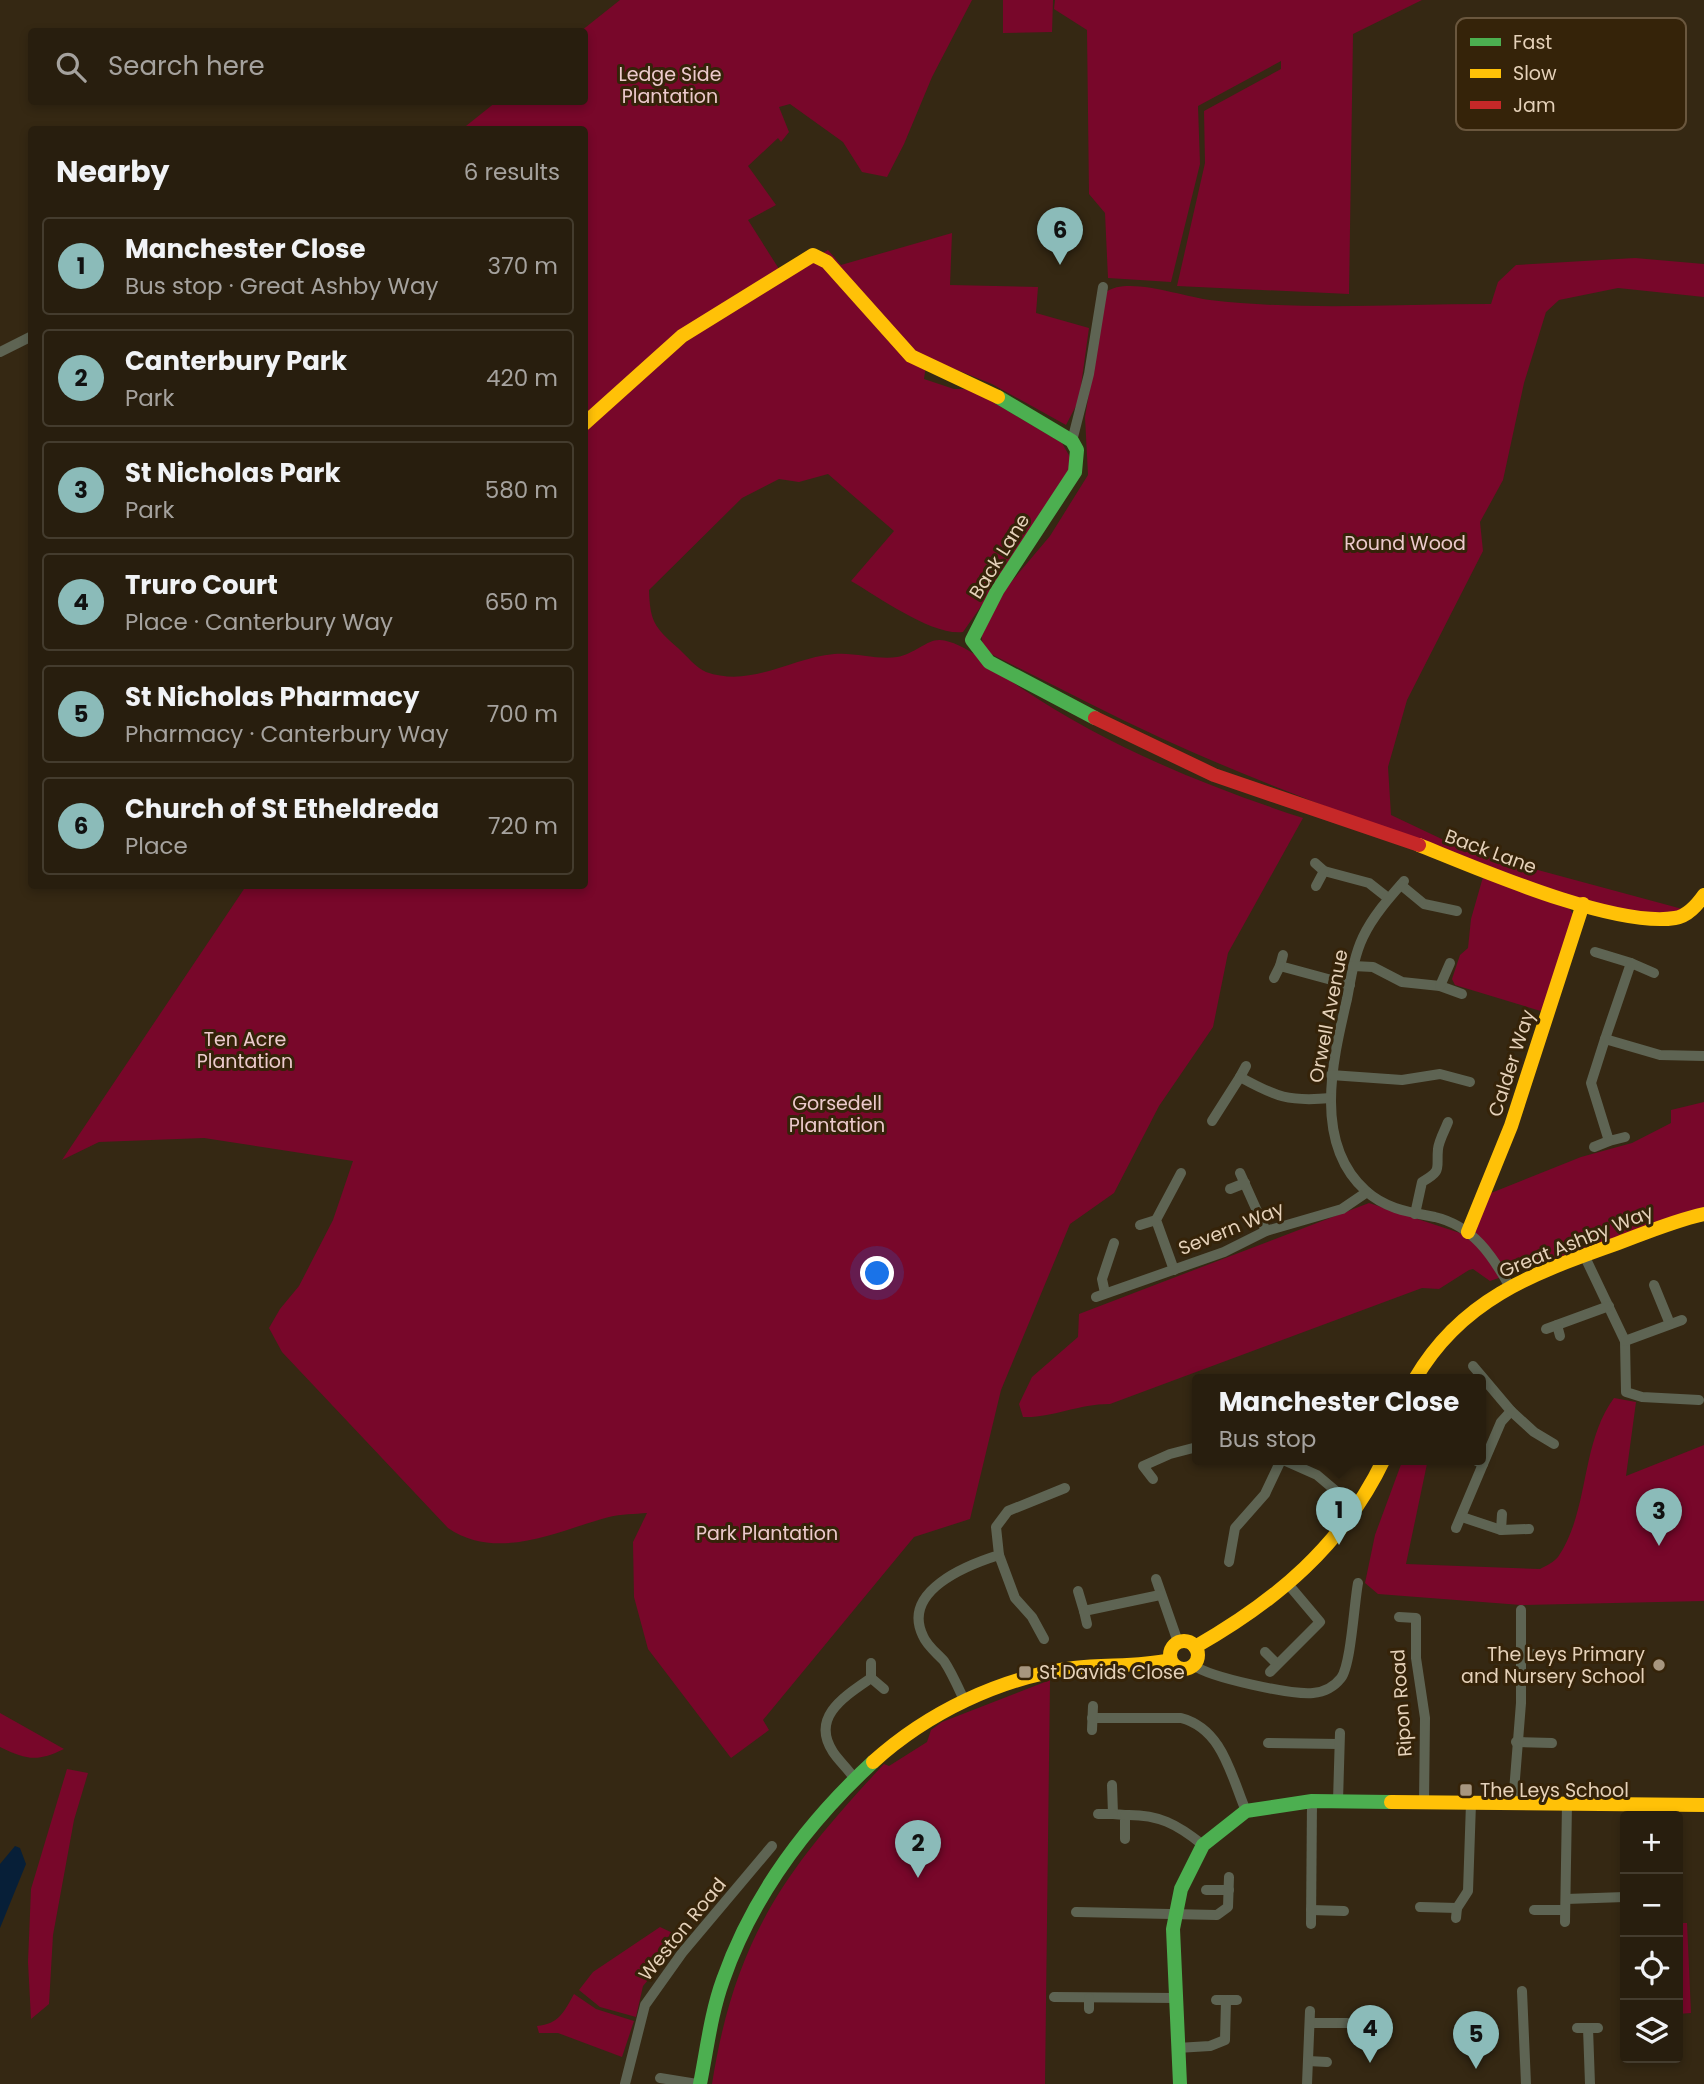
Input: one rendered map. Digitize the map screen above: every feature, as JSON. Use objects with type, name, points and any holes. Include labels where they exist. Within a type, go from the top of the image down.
[{"type":"street","points":[[588,420],[682,336],[813,256],[827,262],[911,356],[990,393],[1072,441],[1089,373],[1103,287]]},
{"type":"street","points":[[0,352],[28,338]]},
{"type":"street","name":"Back Lane","points":[[1072,441],[1077,450],[1075,472],[996,592],[972,640],[989,662],[1189,764],[1242,787],[1371,827],[1583,904]]},
{"type":"street","points":[[1315,863],[1324,871],[1369,883],[1388,898]]},
{"type":"street","points":[[1317,886],[1324,871]]},
{"type":"street","name":"Orwell Avenue","points":[[1457,911],[1424,904],[1403,883],[1388,898],[1363,937],[1353,966],[1331,1075],[1331,1098],[1343,1160],[1367,1192],[1385,1204],[1446,1220],[1468,1232],[1486,1248],[1510,1287]]},
{"type":"street","points":[[1583,904],[1621,914],[1675,919],[1687,913],[1704,895]]},
{"type":"street","name":"Calder Way","points":[[1468,1232],[1511,1126],[1583,904]]},
{"type":"street","points":[[1595,952],[1654,973]]},
{"type":"street","points":[[1274,978],[1283,955]]},
{"type":"street","points":[[1440,986],[1450,963]]},
{"type":"street","points":[[1609,1141],[1591,1083],[1631,963]]},
{"type":"street","points":[[1280,966],[1350,985]]},
{"type":"street","points":[[1353,966],[1373,967],[1402,982],[1440,986],[1462,994]]},
{"type":"street","points":[[1605,1039],[1660,1055],[1704,1056]]},
{"type":"street","points":[[1212,1121],[1246,1066]]},
{"type":"street","points":[[1331,1075],[1402,1080],[1440,1074],[1470,1083]]},
{"type":"street","points":[[1240,1077],[1280,1098],[1331,1098]]},
{"type":"street","points":[[1415,1214],[1422,1182],[1435,1174],[1439,1166],[1438,1146],[1448,1122]]},
{"type":"street","points":[[1594,1147],[1625,1137]]},
{"type":"street","points":[[1240,1173],[1266,1231]]},
{"type":"street","points":[[1140,1225],[1156,1220],[1181,1174]]},
{"type":"street","points":[[1230,1189],[1245,1184]]},
{"type":"street","name":"Severn Way","points":[[1114,1242],[1102,1279],[1100,1295],[1237,1247],[1266,1231],[1342,1209],[1367,1192]]},
{"type":"street","name":"Great Ashby Way","points":[[1418,1374],[1454,1326],[1480,1305],[1510,1287],[1584,1255],[1704,1214]]},
{"type":"street","points":[[1156,1220],[1174,1270]]},
{"type":"street","points":[[1584,1255],[1625,1340],[1626,1392],[1682,1404],[1699,1400]]},
{"type":"street","points":[[1654,1285],[1670,1324]]},
{"type":"street","points":[[1546,1329],[1609,1306]]},
{"type":"street","points":[[1625,1340],[1682,1320]]},
{"type":"street","points":[[1557,1325],[1560,1336]]},
{"type":"street","points":[[1473,1366],[1480,1374]]},
{"type":"street","points":[[1486,1381],[1511,1411],[1534,1432],[1554,1444]]},
{"type":"street","points":[[1486,1457],[1501,1422],[1511,1411]]},
{"type":"street","points":[[1153,1479],[1143,1466],[1170,1454],[1192,1448]]},
{"type":"street","points":[[1229,1562],[1235,1528],[1265,1494],[1279,1465]]},
{"type":"street","points":[[1293,1465],[1317,1475],[1356,1508]]},
{"type":"street","points":[[1195,1647],[1288,1584],[1322,1552],[1356,1508],[1381,1465]]},
{"type":"street","points":[[1456,1528],[1483,1465]]},
{"type":"street","points":[[1044,1639],[1015,1598],[999,1555],[995,1532],[1003,1515],[1065,1488]]},
{"type":"street","points":[[1501,1530],[1502,1514]]},
{"type":"street","points":[[1462,1517],[1501,1530],[1529,1529]]},
{"type":"street","points":[[964,1700],[946,1664],[923,1637],[920,1609],[936,1586],[999,1555]]},
{"type":"street","points":[[1156,1579],[1178,1642]]},
{"type":"street","points":[[1193,1665],[1211,1675],[1244,1682],[1311,1693],[1330,1688],[1342,1676],[1358,1583]]},
{"type":"street","points":[[1265,1652],[1273,1668],[1320,1622],[1288,1584]]},
{"type":"street","points":[[1078,1591],[1087,1624]]},
{"type":"street","points":[[1084,1611],[1160,1595]]},
{"type":"street","points":[[1513,1804],[1521,1703],[1521,1610]]},
{"type":"street","name":"Ripon Road","points":[[1399,1617],[1416,1618],[1416,1658],[1425,1718],[1424,1802]]},
{"type":"street","points":[[660,2077],[699,2084],[724,1979],[741,1936],[780,1868],[819,1815],[854,1778],[901,1739],[964,1700],[1027,1677],[1083,1667],[1170,1660],[1180,1669],[1193,1665],[1198,1656],[1195,1647],[1187,1641],[1178,1642],[1171,1647],[1170,1660]]},
{"type":"street","points":[[1521,1654],[1555,1654]]},
{"type":"street","points":[[870,1663],[871,1678],[884,1689]]},
{"type":"street","points":[[854,1778],[832,1750],[824,1728],[829,1713],[842,1698],[871,1678]]},
{"type":"street","points":[[1092,1730],[1093,1706]]},
{"type":"street","points":[[1092,1718],[1193,1721],[1219,1744],[1246,1811]]},
{"type":"street","points":[[1268,1743],[1310,1748],[1339,1738],[1338,1801]]},
{"type":"street","points":[[1516,1742],[1552,1743]]},
{"type":"street","points":[[1112,1785],[1113,1814]]},
{"type":"street","points":[[1311,1924],[1312,1801]]},
{"type":"street","points":[[1180,2084],[1174,1998],[1175,1914],[1181,1889],[1203,1845],[1246,1811],[1284,1803],[1312,1801],[1704,1805]]},
{"type":"street","points":[[1420,1907],[1457,1913],[1468,1891],[1471,1803]]},
{"type":"street","points":[[1565,1922],[1567,1804]]},
{"type":"street","points":[[1098,1814],[1147,1814],[1182,1828],[1203,1845]]},
{"type":"street","points":[[1125,1815],[1125,1839]]},
{"type":"street","name":"Weston Road","points":[[625,2084],[645,2005],[682,1954],[772,1846]]},
{"type":"street","points":[[1076,1912],[1088,1908],[1217,1915],[1228,1907],[1229,1877]]},
{"type":"street","points":[[1206,1890],[1229,1891]]},
{"type":"street","points":[[1534,1910],[1620,1898]]},
{"type":"street","points":[[1311,1910],[1344,1911]]},
{"type":"street","points":[[1522,1990],[1526,2084]]},
{"type":"street","points":[[1054,1997],[1174,1998]]},
{"type":"street","points":[[1089,1998],[1089,2009]]},
{"type":"street","points":[[1177,2048],[1210,2046],[1225,2040],[1227,2000]]},
{"type":"street","points":[[1307,2084],[1310,2011]]},
{"type":"street","points":[[1310,2023],[1347,2023]]},
{"type":"street","points":[[1588,2028],[1590,2084]]},
{"type":"street","points":[[1308,2062],[1326,2062]]},
{"type":"green space","name":"Ledge Side Plantation","points":[[620,0],[972,0],[932,77],[887,177],[862,172],[843,142],[790,104],[779,107],[789,132],[781,142],[778,138],[748,166],[776,205],[748,220],[779,269],[726,301],[677,336],[588,414],[588,126],[466,126],[492,105],[588,105],[588,28],[585,28]]},
{"type":"green space","points":[[1003,0],[1053,0],[1052,32],[1003,33]]},
{"type":"green space","points":[[1055,0],[1422,0],[1353,34],[1349,294],[1177,286],[1205,163],[1204,111],[1281,69],[1281,61],[1198,106],[1200,164],[1171,282],[1108,278],[1105,213],[1089,194],[1087,30],[1054,9]]},
{"type":"green space","points":[[952,233],[950,285],[1038,287],[1036,313],[1089,328],[1079,400],[1066,425],[992,384],[927,358],[924,379],[954,389],[971,389],[1062,443],[1070,457],[1070,479],[963,632],[950,632],[921,622],[851,581],[894,531],[828,474],[799,482],[779,479],[742,498],[649,590],[652,616],[663,634],[706,672],[739,677],[834,654],[897,657],[935,640],[950,642],[971,652],[1054,709],[1122,746],[1193,778],[1303,818],[1228,953],[1213,1027],[1159,1106],[1114,1193],[1070,1224],[1001,1390],[970,1519],[914,1537],[763,1720],[769,1730],[731,1758],[648,1649],[634,1597],[633,1542],[647,1513],[609,1517],[548,1536],[507,1543],[487,1543],[467,1538],[448,1528],[282,1352],[269,1328],[299,1286],[333,1220],[353,1161],[204,1138],[99,1142],[62,1160],[244,889],[588,889],[588,425],[645,370],[765,287],[828,250],[841,265]]},
{"type":"green space","name":"Round Wood","points":[[1635,258],[1704,264],[1704,297],[1618,288],[1559,300],[1546,312],[1524,383],[1503,480],[1480,522],[1483,551],[1407,700],[1388,767],[1391,815],[1467,851],[1686,910],[1659,913],[1627,910],[1592,903],[1520,881],[1194,753],[989,653],[983,647],[981,631],[1007,587],[1050,536],[1088,475],[1085,417],[1106,292],[1128,286],[1210,300],[1280,305],[1491,304],[1498,282],[1516,265]]},
{"type":"green space","points":[[1483,877],[1568,906],[1574,916],[1544,1012],[1455,985],[1452,979],[1460,955],[1468,948],[1471,919]]},
{"type":"green space","points":[[1704,1102],[1704,1207],[1490,1281],[1473,1269],[1469,1270],[1439,1289],[1422,1288],[1110,1404],[1023,1417],[1019,1404],[1032,1377],[1078,1337],[1079,1314],[1369,1203],[1463,1234],[1491,1193],[1581,1157],[1632,1143],[1671,1123],[1671,1110]]},
{"type":"green space","points":[[1614,1398],[1636,1402],[1626,1476],[1704,1445],[1704,1601],[1521,1605],[1378,1594],[1365,1583],[1375,1535],[1401,1465],[1427,1465],[1406,1564],[1540,1569],[1554,1561],[1568,1539],[1575,1519],[1595,1436]]},
{"type":"green space","points":[[1050,1680],[1045,2084],[712,2084],[722,2033],[750,1947],[792,1873],[849,1802],[884,1764],[889,1766],[927,1742],[931,1730],[942,1722]]},
{"type":"green space","points":[[0,1713],[64,1749],[32,1758],[0,1747]]},
{"type":"green space","points":[[67,1769],[88,1773],[74,1820],[53,1935],[49,2004],[31,2019],[28,1962],[31,1889]]},
{"type":"green space","points":[[1683,1923],[1687,1923],[1691,2013],[1683,2014],[1683,1937]]},
{"type":"green space","points":[[660,1927],[677,1935],[668,1956],[643,1986],[636,2017],[600,2007],[579,1990],[593,1972]]},
{"type":"green space","points":[[574,1994],[596,2009],[634,2021],[622,2057],[558,2033],[539,2033],[537,2026],[556,2020]]},
{"type":"water","points":[[15,1846],[20,1848],[26,1864],[0,1928],[0,1864]]},
{"type":"traffic: fast","points":[[998,397],[1072,441],[1077,450],[1075,472],[997,591],[972,640],[989,662],[1095,718]]},
{"type":"traffic: fast","points":[[700,2084],[719,1993],[735,1948],[750,1918],[784,1862],[804,1836],[873,1762]]},
{"type":"traffic: fast","points":[[1180,2084],[1173,1929],[1181,1889],[1203,1845],[1246,1811],[1312,1801],[1391,1802]]},
{"type":"traffic: slow","points":[[588,420],[682,336],[813,255],[827,262],[911,356],[998,397]]},
{"type":"traffic: slow","points":[[1419,845],[1547,894],[1618,914],[1649,919],[1680,917],[1704,895]]},
{"type":"traffic: slow","points":[[1468,1232],[1511,1126],[1583,904]]},
{"type":"traffic: slow","points":[[1418,1374],[1433,1352],[1454,1329],[1500,1293],[1554,1267],[1669,1224],[1704,1214]]},
{"type":"traffic: slow","points":[[1195,1647],[1253,1610],[1305,1568],[1349,1518],[1381,1465]]},
{"type":"traffic: slow","points":[[1184,1641],[1194,1645],[1198,1655],[1194,1665],[1184,1669],[1174,1665],[1170,1655],[1174,1645],[1184,1641]]},
{"type":"traffic: slow","points":[[873,1762],[894,1744],[941,1713],[966,1700],[1019,1680],[1074,1668],[1170,1660]]},
{"type":"traffic: slow","points":[[1391,1802],[1704,1805]]},
{"type":"traffic: jam","points":[[1095,718],[1214,775],[1419,845]]},
{"type":"place","name":"Church of St Etheldreda","points":[[1060,265]]},
{"type":"place","name":"Manchester Close","points":[[1339,1545]]},
{"type":"place","name":"St Nicholas Park","points":[[1659,1546]]},
{"type":"place","name":"The Leys Primary and Nursery School","points":[[1659,1665]]},
{"type":"place","name":"St Davids Close","points":[[1025,1672]]},
{"type":"place","name":"The Leys School","points":[[1466,1790]]},
{"type":"place","name":"Canterbury Park","points":[[918,1878]]},
{"type":"place","name":"Truro Court","points":[[1370,2063]]},
{"type":"place","name":"St Nicholas Pharmacy","points":[[1476,2069]]},
{"type":"park label","name":"Ten Acre Plantation","points":[[245,1050]]},
{"type":"park label","name":"Gorsedell Plantation","points":[[837,1114]]},
{"type":"park label","name":"Park Plantation","points":[[767,1533]]}]
